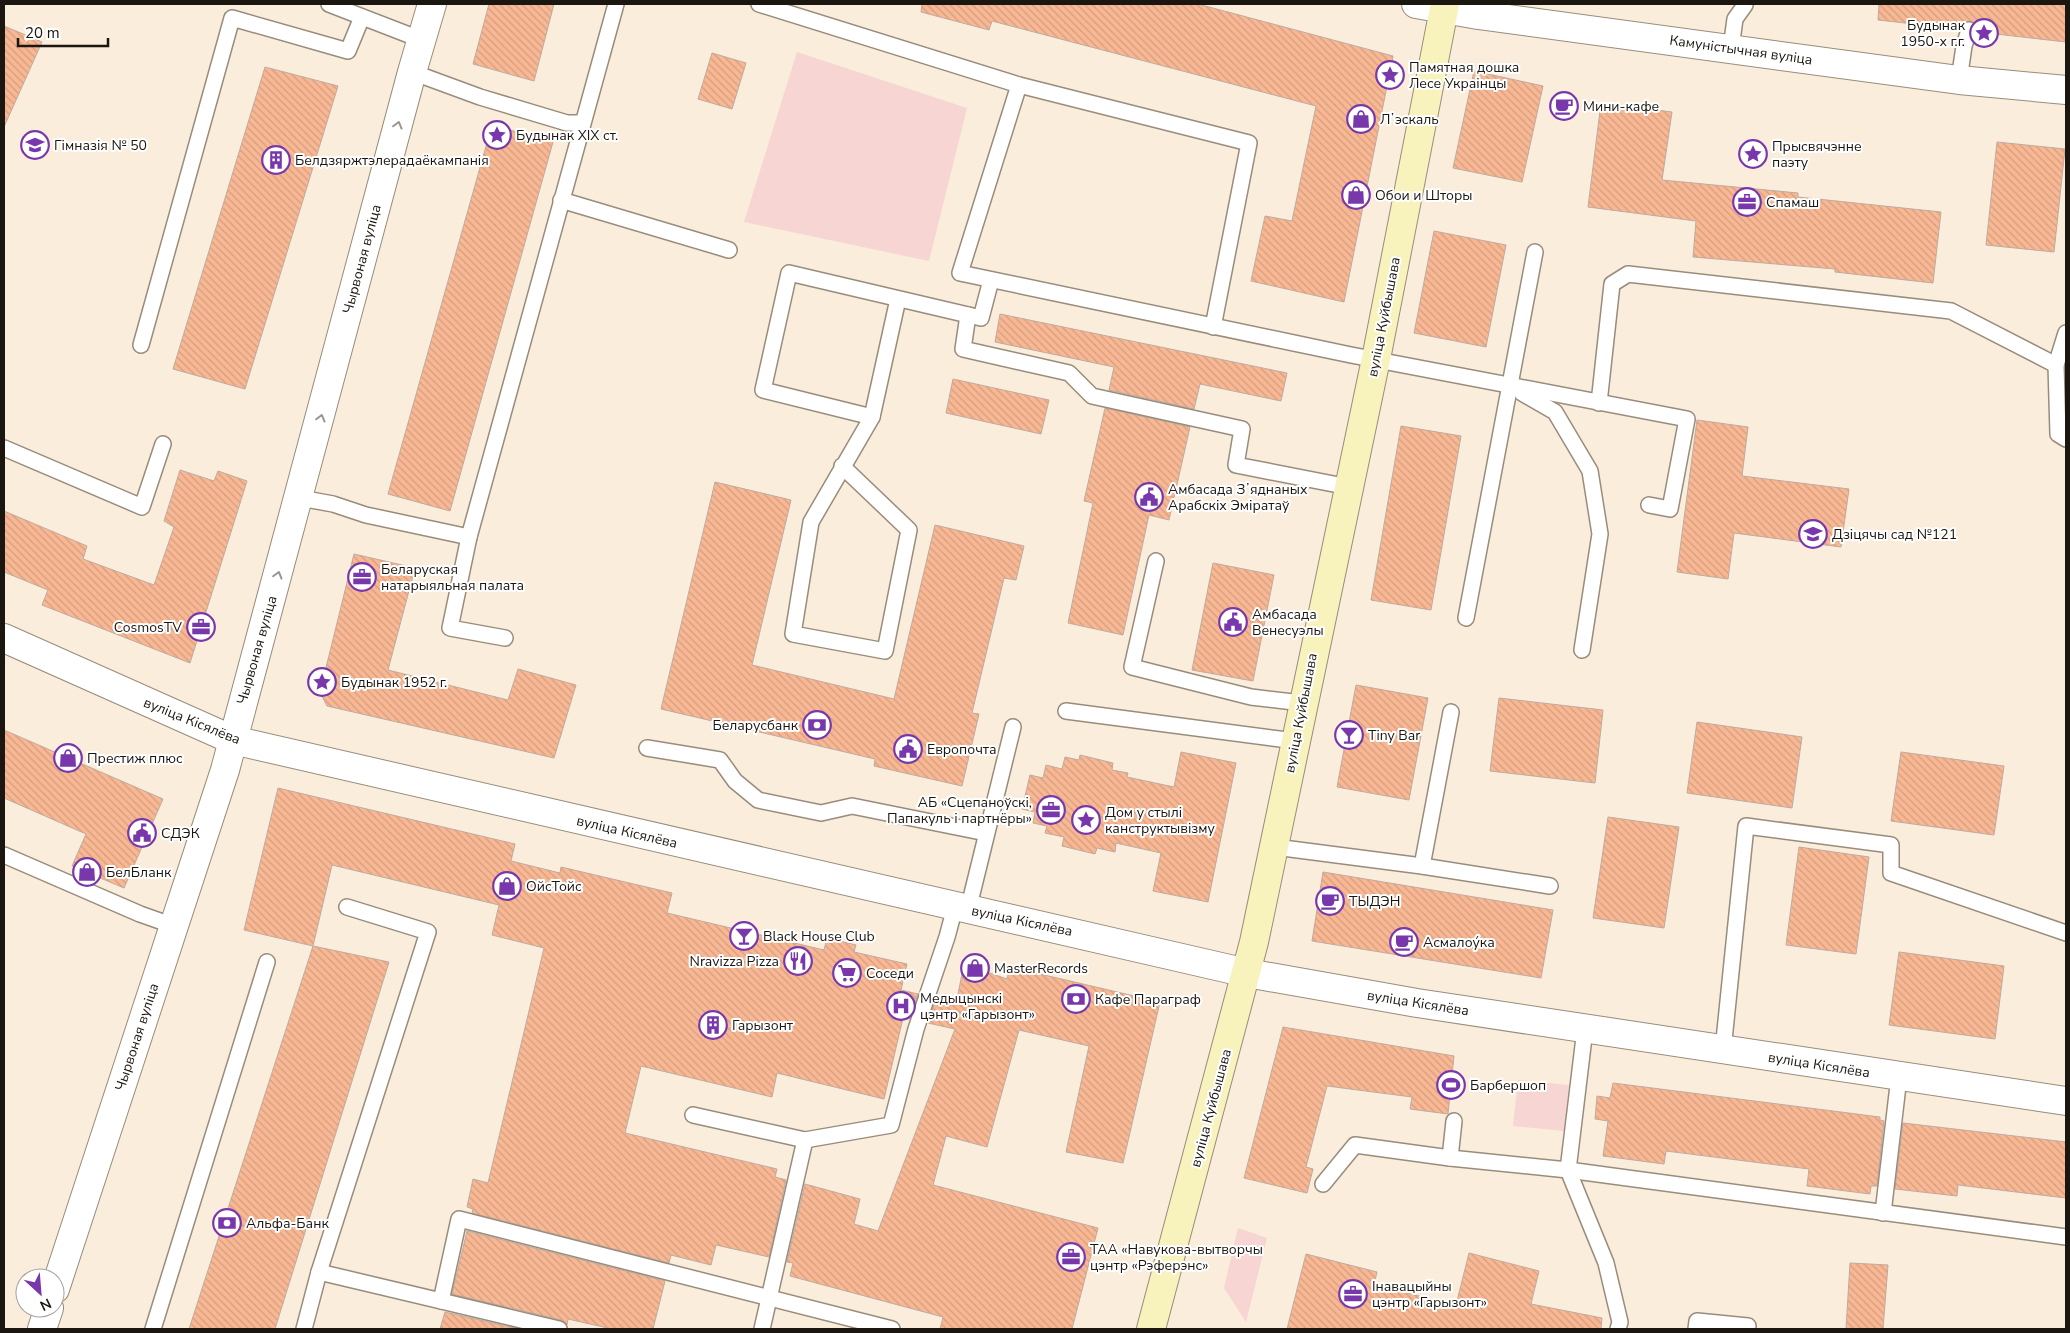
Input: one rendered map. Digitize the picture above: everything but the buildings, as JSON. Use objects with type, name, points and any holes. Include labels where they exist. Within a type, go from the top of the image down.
[{"type":"main road","name":"вуліца Куйбышава","points":[[1152,1329],[1247,973],[1275,847],[1302,703],[1376,359],[1444,7]]},
{"type":"street","name":"Чырвоная вуліца","points":[[62,1268],[226,770],[412,72],[432,4]]},
{"type":"street","name":"Камуністычная вуліца","points":[[1416,4],[1959,80],[2066,90]]},
{"type":"street","name":"вуліца Кісялёва","points":[[4,638],[233,740],[1247,973],[1417,1003],[1899,1077],[2066,1100]]},
{"type":"lane","points":[[329,4],[422,40]]},
{"type":"lane","points":[[505,638],[450,628],[469,537],[616,4]]},
{"type":"lane","points":[[759,4],[1019,85],[1249,143],[1213,327]]},
{"type":"lane","points":[[1731,48],[1735,19],[1745,5]]},
{"type":"lane","points":[[141,345],[232,18],[348,51],[362,17]]},
{"type":"lane","points":[[1959,80],[1964,46],[1969,30]]},
{"type":"lane","points":[[412,72],[488,100],[568,123],[582,123]]},
{"type":"lane","points":[[1019,85],[960,273],[1213,327],[1687,419],[1670,509],[1649,505]]},
{"type":"lane","points":[[561,200],[729,250]]},
{"type":"lane","points":[[1466,618],[1535,252]]},
{"type":"lane","points":[[872,417],[762,390],[788,273],[981,318],[991,280]]},
{"type":"lane","points":[[1599,403],[1612,284],[1628,274],[1951,312],[2056,365]]},
{"type":"lane","points":[[842,466],[909,530],[885,651],[793,634],[811,522],[842,466],[872,417],[898,299]]},
{"type":"lane","points":[[968,315],[963,349],[1068,372],[1092,396],[1242,428],[1236,465],[1349,487]]},
{"type":"lane","points":[[2066,333],[2056,365],[2058,434],[2066,439]]},
{"type":"lane","points":[[1510,386],[1556,412],[1590,471],[1600,534],[1582,650]]},
{"type":"lane","points":[[4,448],[142,508],[163,444]]},
{"type":"lane","points":[[300,498],[333,504],[366,515],[469,537]]},
{"type":"lane","points":[[1156,561],[1132,667],[1251,697],[1302,703]]},
{"type":"lane","points":[[1066,711],[1295,741]]},
{"type":"lane","points":[[1422,866],[1451,712]]},
{"type":"lane","points":[[693,1115],[805,1140],[891,1125],[916,1029],[947,937],[961,908],[986,833],[1013,727]]},
{"type":"lane","points":[[647,748],[720,760],[735,781],[758,800],[822,813],[852,806],[986,833]]},
{"type":"lane","points":[[1723,1050],[1746,826],[1891,845],[1891,872],[2066,933]]},
{"type":"lane","points":[[1275,847],[1422,866],[1550,886]]},
{"type":"lane","points":[[4,855],[140,914],[174,926]]},
{"type":"lane","points":[[304,1329],[319,1272],[428,932],[347,907]]},
{"type":"lane","points":[[153,1329],[267,962]]},
{"type":"lane","points":[[1585,1029],[1568,1170],[1606,1263],[1620,1322],[1618,1329]]},
{"type":"lane","points":[[1882,1213],[1899,1077]]},
{"type":"lane","points":[[1450,1158],[1454,1121]]},
{"type":"lane","points":[[762,1329],[805,1140]]},
{"type":"lane","points":[[1323,1184],[1355,1145],[1450,1158],[1568,1170],[2066,1238]]},
{"type":"lane","points":[[441,1301],[459,1219],[892,1329]]},
{"type":"lane","points":[[319,1272],[559,1329]]},
{"type":"lane","points":[[1696,1329],[1697,1322],[1748,1326],[1747,1329]]},
{"type":"shaded area","points":[[797,52],[967,108],[929,261],[744,222]]},
{"type":"shaded area","points":[[1518,1080],[1569,1085],[1564,1131],[1513,1126]]},
{"type":"shaded area","points":[[1238,1228],[1267,1238],[1246,1322],[1224,1288]]},
{"type":"place","name":"Будынак 1950-х г.г.","points":[[1984,33]]},
{"type":"place","name":"Памятная дошка Лесе Украінцы","points":[[1390,75]]},
{"type":"place","name":"Мини-кафе","points":[[1564,106]]},
{"type":"place","name":"Лʼэскаль","points":[[1361,119]]},
{"type":"place","name":"Будынак XIX ст.","points":[[497,135]]},
{"type":"place","name":"Гімназія № 50","points":[[35,145]]},
{"type":"place","name":"Прысвячэнне паэту","points":[[1753,154]]},
{"type":"place","name":"Белдзяржтэлерадаёкампанія","points":[[276,160]]},
{"type":"place","name":"Обои и Шторы","points":[[1356,195]]},
{"type":"place","name":"Спамаш","points":[[1747,202]]},
{"type":"place","name":"Амбасада Зʼяднаных Арабскіх Эміратаў","points":[[1149,497]]},
{"type":"place","name":"Дзіцячы сад №121","points":[[1813,534]]},
{"type":"place","name":"Беларуская натарыяльная палата","points":[[362,577]]},
{"type":"place","name":"Амбасада Венесуэлы","points":[[1233,622]]},
{"type":"place","name":"CosmosTV","points":[[201,627]]},
{"type":"place","name":"Будынак 1952 г.","points":[[322,682]]},
{"type":"place","name":"Беларусбанк","points":[[817,725]]},
{"type":"place","name":"Tiny Bar","points":[[1349,735]]},
{"type":"place","name":"Европочта","points":[[908,749]]},
{"type":"place","name":"Престиж плюс","points":[[68,758]]},
{"type":"place","name":"АБ «Сцепаноўскі, Папакуль і партнёры»","points":[[1051,810]]},
{"type":"place","name":"Дом у стылі канструктывізму","points":[[1086,820]]},
{"type":"place","name":"СДЭК","points":[[142,833]]},
{"type":"place","name":"БелБланк","points":[[87,872]]},
{"type":"place","name":"ОйсТойс","points":[[507,886]]},
{"type":"place","name":"ТЫДЭН","points":[[1330,901]]},
{"type":"place","name":"Black House Club","points":[[744,936]]},
{"type":"place","name":"Асмалоу́ка","points":[[1404,942]]},
{"type":"place","name":"Nravizza Pizza","points":[[798,961]]},
{"type":"place","name":"MasterRecords","points":[[975,968]]},
{"type":"place","name":"Соседи","points":[[847,973]]},
{"type":"place","name":"Кафе Параграф","points":[[1076,999]]},
{"type":"place","name":"Медыцынскі цэнтр «Гарызонт»","points":[[901,1006]]},
{"type":"place","name":"Гарызонт","points":[[713,1025]]},
{"type":"place","name":"Барбершоп","points":[[1451,1085]]},
{"type":"place","name":"Альфа-Банк","points":[[227,1223]]},
{"type":"place","name":"ТАА «Навукова-вытворчы цэнтр «Рэферэнс»","points":[[1071,1257]]},
{"type":"place","name":"Інавацыйны цэнтр «Гарызонт»","points":[[1353,1294]]}]
